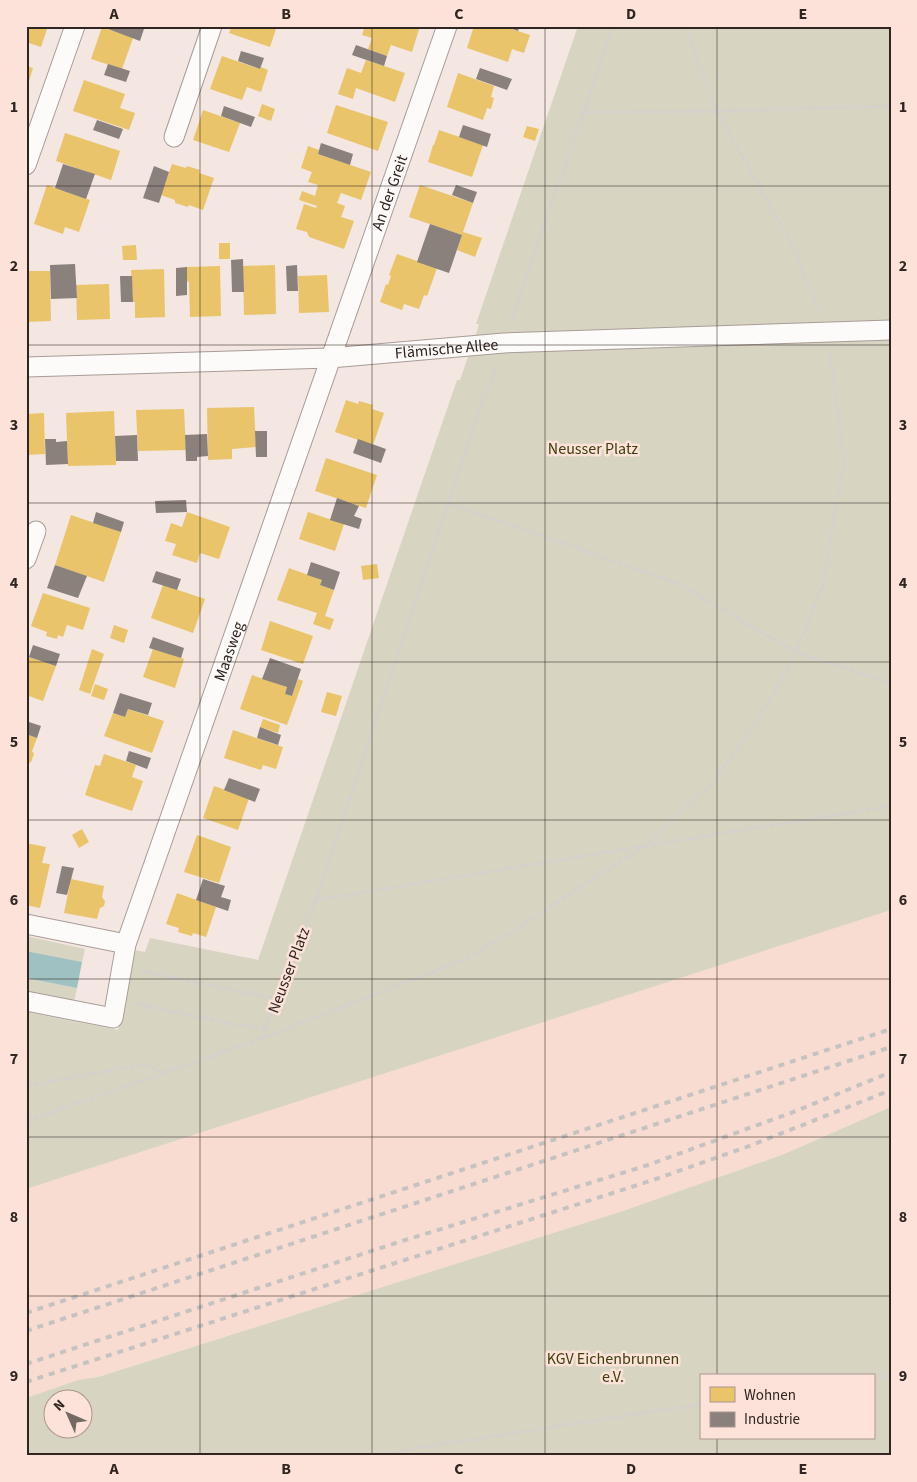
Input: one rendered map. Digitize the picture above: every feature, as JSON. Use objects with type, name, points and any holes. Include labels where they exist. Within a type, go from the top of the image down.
[{"type":"street","points":[[26,165],[75,26]]},
{"type":"street","points":[[174,136],[212,26]]},
{"type":"street","name":"An der Greit","points":[[330,358],[447,26]]},
{"type":"street","name":"Flämische Allee","points":[[26,367],[330,358],[504,343],[891,330]]},
{"type":"street","name":"Maasweg","points":[[26,1001],[112,1018],[126,944],[330,358]]},
{"type":"street","points":[[26,558],[36,530]]},
{"type":"street","points":[[26,924],[126,944]]},
{"type":"path","name":"Neusser Platz","points":[[261,1040],[316,900],[448,503],[612,26]]},
{"type":"path","points":[[26,1121],[261,1040],[464,960],[517,929],[645,846],[714,781],[761,716],[796,652],[823,585],[844,461],[827,331],[792,245],[717,111],[685,26]]},
{"type":"path","points":[[583,112],[717,111],[891,106]]},
{"type":"path","points":[[448,503],[677,583],[796,652],[891,683]]},
{"type":"path","points":[[316,900],[891,806]]},
{"type":"path","points":[[121,967],[276,998]]},
{"type":"path","points":[[115,1000],[244,1026],[266,1028]]},
{"type":"path","points":[[26,1086],[145,1064],[164,1073]]},
{"type":"path","points":[[874,1378],[891,1375]]},
{"type":"path","points":[[377,1456],[700,1404]]},
{"type":"shaded area","points":[[891,910],[891,1107],[782,1155],[623,1211],[97,1377],[78,1380],[49,1390],[42,1390],[42,1392],[26,1398],[26,1189]]},
{"type":"green space","points":[[578,26],[891,26],[891,910],[26,1189],[26,1012],[118,1030],[135,950],[145,952],[150,938],[258,960],[457,380],[460,380],[477,331],[479,324],[476,324]]},
{"type":"green space","points":[[26,936],[85,949],[82,962],[26,951]]},
{"type":"green space","points":[[26,978],[77,988],[74,1002],[26,992]]},
{"type":"green space","name":"KGV Eichenbrunnen e.V.","points":[[891,1107],[891,1456],[26,1456],[26,1398],[42,1392],[42,1440],[92,1440],[92,1390],[49,1390],[78,1380],[98,1377],[623,1211],[782,1155]]},
{"type":"water","points":[[26,951],[82,962],[77,988],[26,978]]},
{"type":"building: Wohnen","points":[[26,26],[48,26],[41,47],[26,42]]},
{"type":"building: Wohnen","points":[[232,26],[277,26],[270,47],[229,33]]},
{"type":"building: Wohnen","points":[[365,26],[420,26],[412,52],[391,45],[387,56],[368,49],[372,38],[362,35]]},
{"type":"building: Wohnen","points":[[474,26],[503,26],[530,35],[524,53],[512,49],[508,62],[467,48]]},
{"type":"building: Wohnen","points":[[102,27],[133,38],[122,69],[91,59]]},
{"type":"building: Wohnen","points":[[222,56],[268,70],[261,92],[247,87],[242,100],[210,89]]},
{"type":"building: Wohnen","points":[[366,60],[405,73],[395,102],[356,88],[353,99],[338,94],[347,68],[361,73]]},
{"type":"building: Wohnen","points":[[26,66],[33,68],[27,88],[26,88]]},
{"type":"building: Wohnen","points":[[458,73],[494,86],[491,97],[494,98],[491,109],[487,108],[483,120],[447,107]]},
{"type":"building: Wohnen","points":[[84,80],[125,94],[120,108],[135,113],[129,130],[73,111]]},
{"type":"building: Wohnen","points":[[262,104],[275,109],[271,121],[258,116]]},
{"type":"building: Wohnen","points":[[336,105],[388,122],[378,151],[327,133]]},
{"type":"building: Wohnen","points":[[203,110],[240,123],[229,152],[193,140]]},
{"type":"building: Wohnen","points":[[527,126],[539,129],[535,141],[523,137]]},
{"type":"building: Wohnen","points":[[439,130],[483,145],[472,177],[428,162]]},
{"type":"building: Wohnen","points":[[65,133],[120,151],[111,180],[56,161]]},
{"type":"building: Wohnen","points":[[308,146],[319,150],[318,154],[371,172],[361,200],[341,193],[337,203],[345,206],[341,217],[354,221],[344,249],[309,237],[307,232],[296,229],[304,204],[316,208],[317,206],[299,200],[302,191],[315,196],[318,185],[308,182],[312,172],[301,168]]},
{"type":"building: Wohnen","points":[[172,164],[200,170],[199,173],[214,178],[203,210],[175,203],[175,200],[161,195]]},
{"type":"building: Wohnen","points":[[47,185],[90,200],[79,232],[65,227],[63,234],[34,224]]},
{"type":"building: Wohnen","points":[[420,185],[473,203],[463,232],[482,238],[475,257],[457,250],[462,235],[409,217]]},
{"type":"building: Wohnen","points":[[219,243],[230,243],[230,259],[219,259]]},
{"type":"building: Wohnen","points":[[136,245],[137,260],[123,260],[122,246]]},
{"type":"building: Wohnen","points":[[397,254],[437,268],[427,296],[424,295],[419,309],[404,304],[402,310],[380,302],[386,284],[388,285],[391,276],[389,275]]},
{"type":"building: Wohnen","points":[[275,265],[276,314],[244,315],[243,266]]},
{"type":"building: Wohnen","points":[[220,266],[221,316],[190,317],[187,267]]},
{"type":"building: Wohnen","points":[[164,269],[165,317],[135,318],[131,270]]},
{"type":"building: Wohnen","points":[[26,271],[50,271],[51,321],[26,322]]},
{"type":"building: Wohnen","points":[[327,275],[329,312],[299,313],[298,276]]},
{"type":"building: Wohnen","points":[[109,284],[110,319],[77,320],[76,285]]},
{"type":"building: Wohnen","points":[[346,400],[358,404],[359,401],[373,405],[372,409],[384,413],[373,445],[335,432]]},
{"type":"building: Wohnen","points":[[254,407],[256,447],[232,449],[232,459],[208,460],[207,408]]},
{"type":"building: Wohnen","points":[[184,409],[186,450],[138,451],[136,410]]},
{"type":"building: Wohnen","points":[[114,411],[116,465],[68,466],[66,413]]},
{"type":"building: Wohnen","points":[[44,413],[45,454],[26,455],[26,414]]},
{"type":"building: Wohnen","points":[[326,458],[377,475],[366,508],[315,491]]},
{"type":"building: Wohnen","points":[[187,512],[230,527],[219,559],[200,553],[197,563],[172,555],[176,544],[165,541],[171,523],[182,527]]},
{"type":"building: Wohnen","points":[[308,512],[344,524],[335,551],[299,539]]},
{"type":"building: Wohnen","points":[[71,515],[121,532],[104,582],[55,565]]},
{"type":"building: Wohnen","points":[[377,564],[379,578],[363,580],[361,566]]},
{"type":"building: Wohnen","points":[[289,568],[322,580],[320,585],[334,590],[325,616],[334,619],[330,630],[313,624],[317,613],[277,600]]},
{"type":"building: Wohnen","points":[[163,585],[205,599],[193,633],[151,618]]},
{"type":"building: Wohnen","points":[[43,593],[90,608],[83,630],[67,625],[63,637],[58,635],[57,639],[46,636],[47,632],[31,626]]},
{"type":"building: Wohnen","points":[[270,621],[313,636],[303,664],[261,650]]},
{"type":"building: Wohnen","points":[[114,625],[128,630],[124,643],[110,638]]},
{"type":"building: Wohnen","points":[[92,649],[104,654],[90,694],[79,690]]},
{"type":"building: Wohnen","points":[[153,649],[184,659],[175,688],[143,677]]},
{"type":"building: Wohnen","points":[[26,656],[56,666],[43,701],[26,695]]},
{"type":"building: Wohnen","points":[[252,675],[287,687],[285,694],[292,696],[298,679],[303,681],[287,725],[240,709]]},
{"type":"building: Wohnen","points":[[95,684],[108,689],[104,700],[91,696]]},
{"type":"building: Wohnen","points":[[327,692],[342,696],[336,716],[321,712]]},
{"type":"building: Wohnen","points":[[128,709],[164,721],[152,753],[104,736],[113,713],[125,717]]},
{"type":"building: Wohnen","points":[[263,719],[280,725],[278,733],[260,727]]},
{"type":"building: Wohnen","points":[[233,730],[283,747],[276,769],[263,765],[261,770],[224,758]]},
{"type":"building: Wohnen","points":[[26,734],[37,738],[32,751],[34,754],[31,762],[26,765]]},
{"type":"building: Wohnen","points":[[104,754],[136,765],[132,777],[143,781],[132,811],[85,795],[95,765],[100,766]]},
{"type":"building: Wohnen","points":[[214,786],[249,798],[238,830],[203,818]]},
{"type":"building: Wohnen","points":[[82,829],[89,842],[79,848],[72,835]]},
{"type":"building: Wohnen","points":[[197,835],[231,847],[219,883],[184,872]]},
{"type":"building: Wohnen","points":[[26,843],[46,847],[42,863],[50,864],[40,908],[26,905]]},
{"type":"building: Wohnen","points":[[71,879],[104,886],[102,897],[105,901],[104,906],[100,908],[97,919],[64,913]]},
{"type":"building: Wohnen","points":[[177,893],[216,907],[206,937],[193,933],[192,936],[178,932],[179,928],[166,924]]},
{"type":"building: Industrie","points":[[109,26],[135,26],[144,29],[140,41],[108,29]]},
{"type":"building: Industrie","points":[[504,26],[520,26],[518,31]]},
{"type":"building: Industrie","points":[[356,45],[387,56],[384,66],[352,55]]},
{"type":"building: Industrie","points":[[241,51],[264,58],[260,69],[238,61]]},
{"type":"building: Industrie","points":[[108,64],[130,71],[126,82],[104,75]]},
{"type":"building: Industrie","points":[[480,68],[512,79],[507,90],[476,79]]},
{"type":"building: Industrie","points":[[224,106],[255,117],[251,127],[221,116]]},
{"type":"building: Industrie","points":[[97,120],[123,129],[119,139],[93,130]]},
{"type":"building: Industrie","points":[[463,125],[491,134],[487,147],[459,137]]},
{"type":"building: Industrie","points":[[321,143],[353,154],[350,165],[318,154]]},
{"type":"building: Industrie","points":[[63,164],[95,174],[86,199],[55,188]]},
{"type":"building: Industrie","points":[[154,166],[169,172],[159,203],[143,198]]},
{"type":"building: Industrie","points":[[456,185],[477,192],[473,203],[452,195]]},
{"type":"building: Industrie","points":[[430,224],[462,235],[449,273],[417,262]]},
{"type":"building: Industrie","points":[[243,259],[244,292],[232,292],[231,260]]},
{"type":"building: Industrie","points":[[75,264],[77,298],[51,299],[50,265]]},
{"type":"building: Industrie","points":[[297,265],[298,291],[287,291],[286,266]]},
{"type":"building: Industrie","points":[[187,267],[187,295],[176,296],[176,268]]},
{"type":"building: Industrie","points":[[120,276],[132,276],[133,302],[121,302]]},
{"type":"building: Industrie","points":[[255,431],[267,431],[267,457],[256,457]]},
{"type":"building: Industrie","points":[[207,434],[208,456],[197,457],[197,461],[186,461],[185,435]]},
{"type":"building: Industrie","points":[[137,435],[138,461],[116,461],[115,436]]},
{"type":"building: Industrie","points":[[45,439],[56,439],[56,442],[67,441],[68,464],[46,465]]},
{"type":"building: Industrie","points":[[358,439],[386,449],[381,463],[353,453]]},
{"type":"building: Industrie","points":[[337,498],[359,506],[354,516],[362,519],[359,529],[330,520]]},
{"type":"building: Industrie","points":[[186,500],[187,512],[156,513],[155,501]]},
{"type":"building: Industrie","points":[[96,512],[124,522],[121,532],[93,523]]},
{"type":"building: Industrie","points":[[311,562],[340,572],[334,590],[320,585],[322,580],[307,575]]},
{"type":"building: Industrie","points":[[55,565],[87,576],[78,598],[47,588]]},
{"type":"building: Industrie","points":[[156,571],[181,579],[177,590],[152,582]]},
{"type":"building: Industrie","points":[[153,637],[184,648],[181,658],[149,648]]},
{"type":"building: Industrie","points":[[33,645],[60,654],[56,666],[29,657]]},
{"type":"building: Industrie","points":[[270,658],[301,669],[292,696],[285,694],[287,687],[262,679]]},
{"type":"building: Industrie","points":[[120,693],[152,703],[148,715],[128,709],[125,717],[113,713]]},
{"type":"building: Industrie","points":[[26,721],[41,726],[37,738],[26,734]]},
{"type":"building: Industrie","points":[[260,727],[281,735],[278,745],[257,738]]},
{"type":"building: Industrie","points":[[129,751],[151,758],[147,769],[126,761]]},
{"type":"building: Industrie","points":[[229,778],[260,789],[255,802],[224,790]]},
{"type":"building: Industrie","points":[[62,866],[74,868],[67,895],[56,893]]},
{"type":"building: Industrie","points":[[203,879],[225,886],[221,897],[231,900],[228,911],[196,900]]},
{"type":"railway","points":[[26,1313],[891,1029]]},
{"type":"railway","points":[[26,1331],[891,1047]]},
{"type":"railway","points":[[26,1364],[399,1242],[648,1165],[796,1111],[891,1072]]},
{"type":"railway","points":[[26,1382],[653,1180],[752,1145],[891,1090]]}]
